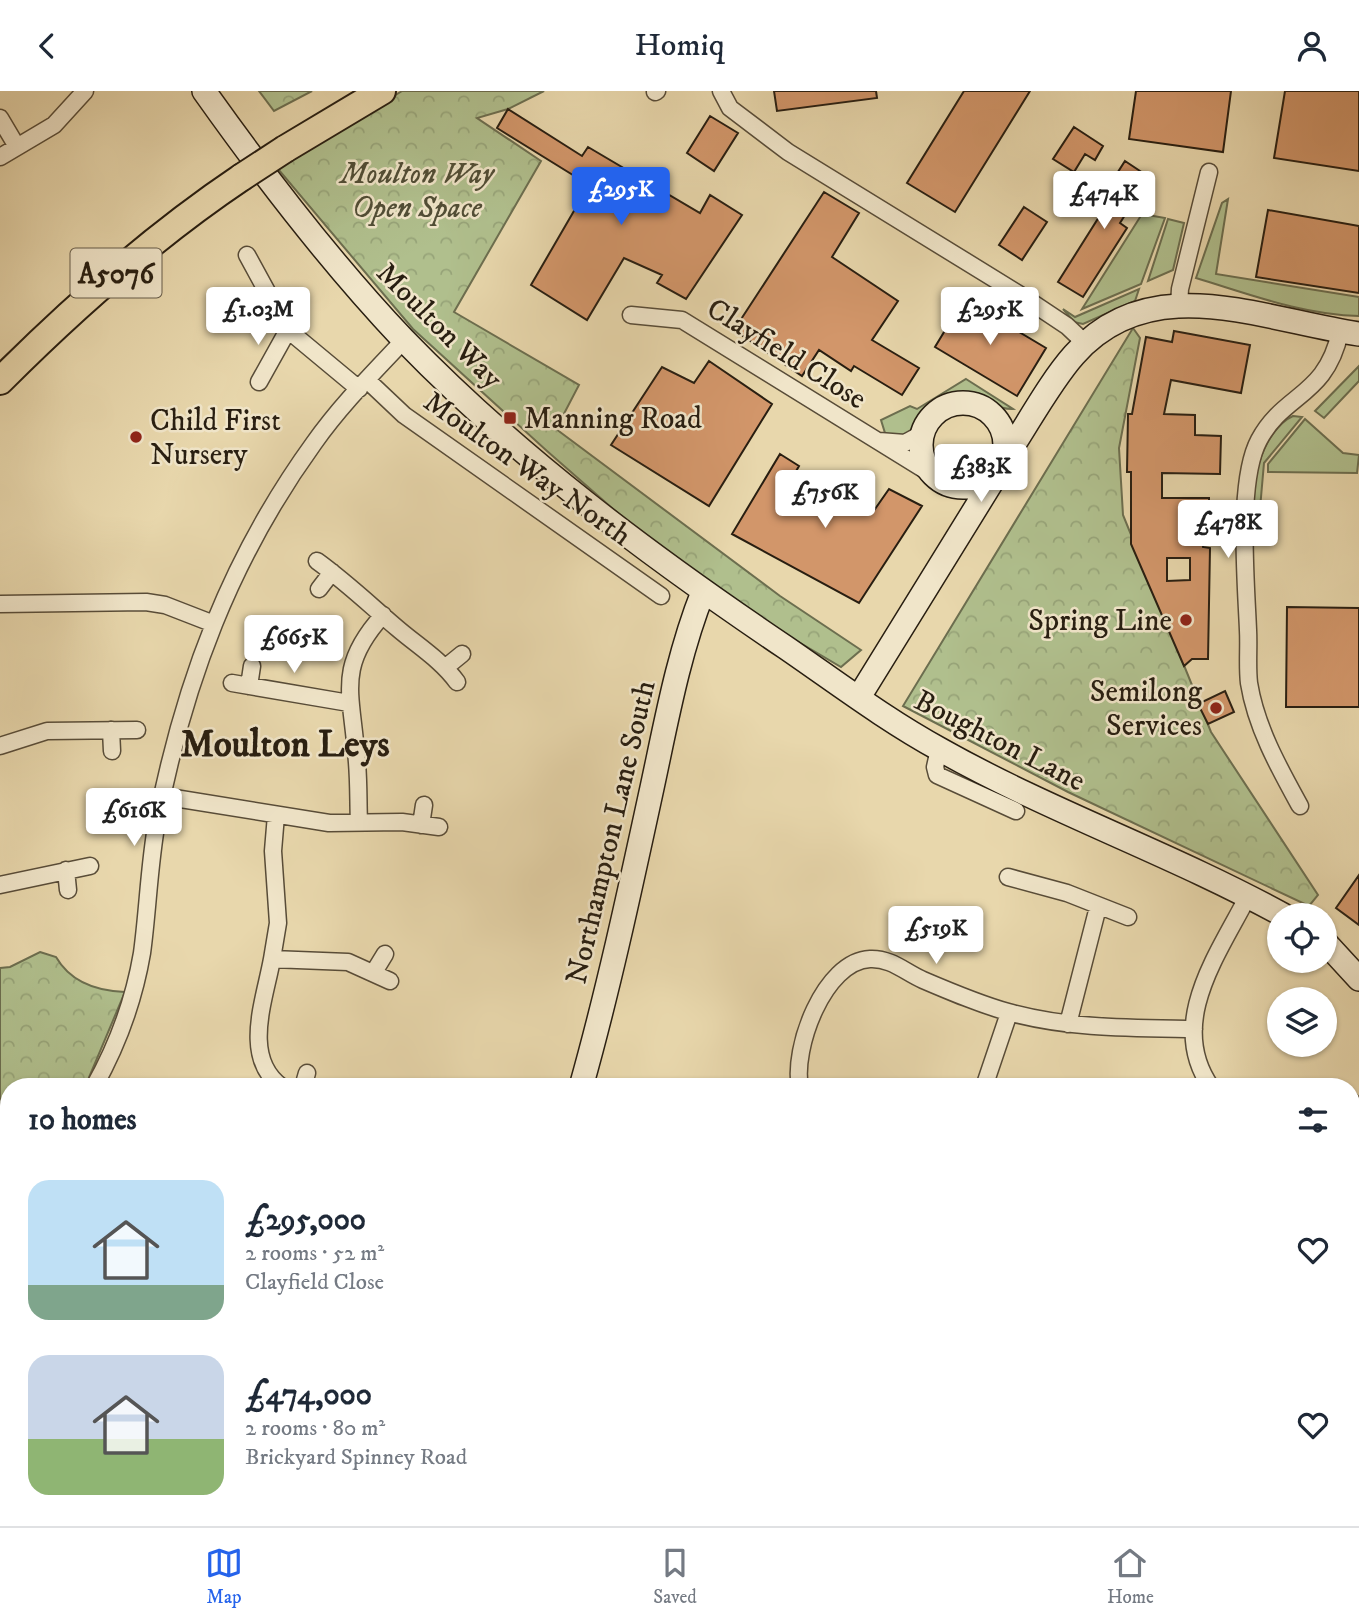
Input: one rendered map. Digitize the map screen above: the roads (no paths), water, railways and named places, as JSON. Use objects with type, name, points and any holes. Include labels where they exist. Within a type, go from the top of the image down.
[{"type":"main road","name":"A5076","points":[[0,381],[103,284],[172,226],[285,149],[382,91]]},
{"type":"street","points":[[0,157],[16,145],[54,125],[85,91]]},
{"type":"street","name":"Moulton Way","points":[[204,91],[322,246],[404,340],[458,392],[556,477],[703,592]]},
{"type":"street","points":[[721,91],[730,108],[788,152],[1022,296],[1067,326],[1085,343]]},
{"type":"street","points":[[0,118],[16,145]]},
{"type":"street","points":[[1179,305],[1180,289],[1209,172]]},
{"type":"street","name":"Moulton Way North","points":[[247,254],[288,330],[661,596]]},
{"type":"street","points":[[859,698],[1062,369],[1085,343],[1129,314],[1146,308],[1179,305],[1215,307],[1350,333],[1321,377],[1279,415],[1260,438],[1248,473],[1246,576],[1249,683],[1270,750],[1300,806]]},
{"type":"street","name":"Clayfield Close","points":[[631,315],[682,320],[870,439],[942,481]]},
{"type":"street","points":[[259,382],[288,330]]},
{"type":"street","points":[[98,1078],[122,1028],[136,980],[162,796],[174,738],[214,624],[258,529],[284,487],[315,441],[404,340]]},
{"type":"street","points":[[942,481],[975,485],[1001,467],[1004,437],[994,417],[972,404],[947,406],[937,412],[923,433],[924,462],[942,481],[959,506],[956,538]]},
{"type":"street","points":[[994,417],[1037,411]]},
{"type":"street","name":"Clayfield Close","points":[[870,439],[894,444],[915,439],[923,433]]},
{"type":"street","points":[[317,561],[355,588],[446,667],[457,682]]},
{"type":"street","points":[[319,589],[332,572]]},
{"type":"street","name":"Boughton Lane","points":[[703,592],[939,749],[1267,906]]},
{"type":"street","name":"Northampton Lane South","points":[[583,1078],[610,977],[671,702],[692,620],[703,592]]},
{"type":"street","points":[[0,604],[146,603],[165,605],[214,624]]},
{"type":"street","points":[[359,823],[356,751],[349,703],[351,671],[361,641],[383,615]]},
{"type":"street","points":[[446,667],[462,654]]},
{"type":"street","points":[[249,686],[252,666]]},
{"type":"street","points":[[232,683],[349,703]]},
{"type":"street","points":[[111,730],[112,751]]},
{"type":"street","points":[[0,746],[47,731],[137,730]]},
{"type":"street","points":[[939,749],[935,768],[937,775],[1016,811]]},
{"type":"street","points":[[162,796],[329,823],[439,827]]},
{"type":"street","points":[[421,825],[424,805]]},
{"type":"street","points":[[272,1078],[258,1048],[278,923],[273,851],[276,815]]},
{"type":"street","points":[[0,885],[90,866]]},
{"type":"street","points":[[66,870],[68,890]]},
{"type":"street","points":[[1008,877],[1068,893],[1098,908],[1128,918]]},
{"type":"street","points":[[1206,1078],[1199,1063],[1194,1029],[1202,985],[1248,895]]},
{"type":"street","points":[[1068,1024],[1098,908]]},
{"type":"street","points":[[374,972],[385,954]]},
{"type":"street","points":[[1337,955],[1359,979]]},
{"type":"street","points":[[272,959],[348,962],[390,981]]},
{"type":"street","points":[[799,1078],[797,1065],[821,995],[830,980],[849,964],[869,959],[883,959],[940,988],[1009,1013],[1068,1024],[1194,1029]]},
{"type":"street","points":[[987,1078],[1009,1013]]},
{"type":"place","name":"Manning Road","points":[[510,418]]},
{"type":"place","name":"Child First Nursery","points":[[136,437]]},
{"type":"place","name":"Spring Line","points":[[1186,620]]},
{"type":"place","name":"Semilong Services","points":[[1216,708]]},
{"type":"district","name":"Moulton Leys","points":[[285,743]]},
{"type":"park label","name":"Moulton Way Open Space","points":[[417,190]]}]
